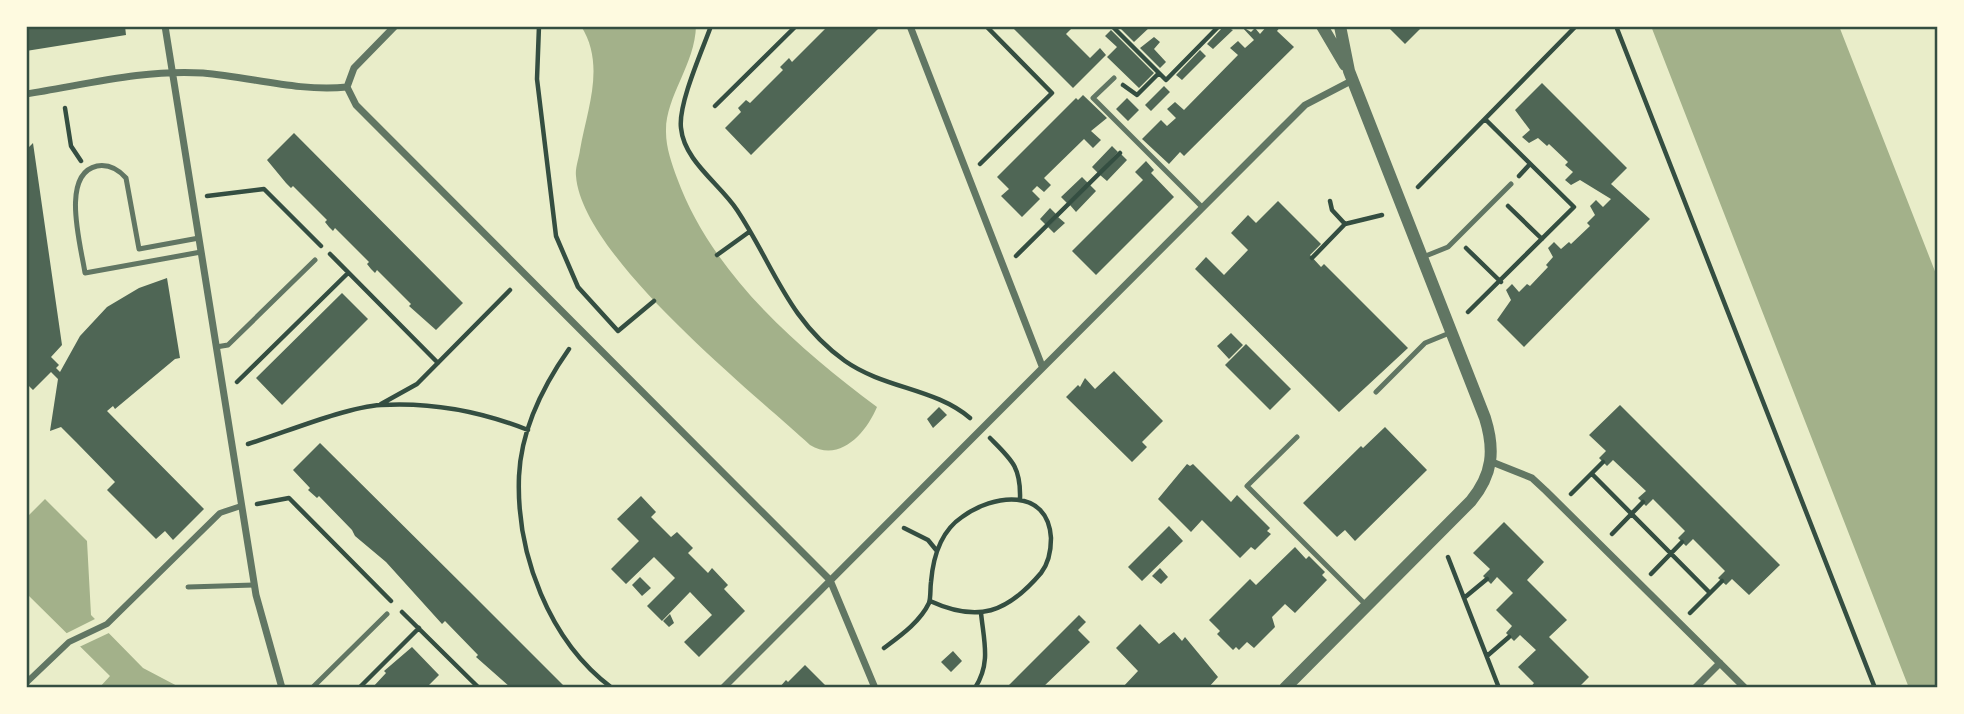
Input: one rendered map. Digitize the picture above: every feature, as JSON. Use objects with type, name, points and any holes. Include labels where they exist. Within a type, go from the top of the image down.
[{"type":"street","points":[[165,26],[254,585],[282,688]]},
{"type":"street","points":[[395,26],[354,68],[347,87],[356,105],[830,580],[875,688]]},
{"type":"street","points":[[910,26],[1042,366]]},
{"type":"street","points":[[1322,26],[1351,75]]},
{"type":"street","points":[[1285,688],[1471,501],[1488,476],[1492,462],[1490,433],[1351,75],[1340,26]]},
{"type":"street","points":[[26,94],[144,75],[201,73],[324,89],[347,87]]},
{"type":"street","points":[[723,688],[1304,105],[1351,75]]},
{"type":"street","points":[[1492,462],[1532,478],[1745,688]]},
{"type":"street","points":[[26,683],[69,642],[107,624],[220,513],[241,506]]},
{"type":"street","points":[[1695,688],[1720,663]]},
{"type":"lane","points":[[1114,78],[1093,98],[1202,206]]},
{"type":"lane","points":[[199,239],[139,249],[126,178],[107,166],[87,170],[77,182],[75,193],[85,273],[201,252]]},
{"type":"lane","points":[[1422,257],[1448,247],[1511,184]]},
{"type":"lane","points":[[216,347],[228,345],[315,260]]},
{"type":"lane","points":[[1376,392],[1425,343],[1452,332]]},
{"type":"lane","points":[[1297,437],[1247,486],[1367,606]]},
{"type":"lane","points":[[188,587],[254,585]]},
{"type":"lane","points":[[312,688],[387,614]]},
{"type":"path","points":[[539,26],[536,63],[544,146],[556,236],[563,258],[578,287],[618,331],[654,301]]},
{"type":"path","points":[[711,26],[684,99],[681,131],[693,158],[738,212],[782,294],[823,343],[876,379],[950,402],[973,421]]},
{"type":"path","points":[[715,106],[796,26]]},
{"type":"path","points":[[966,170],[984,163],[1052,93],[986,26]]},
{"type":"path","points":[[1112,26],[1166,80],[1219,26]]},
{"type":"path","points":[[1418,187],[1576,26]]},
{"type":"path","points":[[1616,26],[1875,688]]},
{"type":"path","points":[[1114,78],[1137,95],[1159,73]]},
{"type":"path","points":[[65,108],[71,146],[87,170]]},
{"type":"path","points":[[1468,312],[1574,207],[1485,119]]},
{"type":"path","points":[[1016,256],[1119,153]]},
{"type":"path","points":[[1498,196],[1542,239]]},
{"type":"path","points":[[1330,201],[1332,210],[1345,224]]},
{"type":"path","points":[[1312,258],[1345,224],[1382,215]]},
{"type":"path","points":[[717,254],[749,232]]},
{"type":"path","points":[[1456,238],[1501,282]]},
{"type":"path","points":[[222,384],[240,381],[348,273]]},
{"type":"path","points":[[233,449],[379,405],[417,384],[510,290]]},
{"type":"path","points":[[569,349],[541,395],[527,430],[519,475],[522,528],[533,573],[556,624],[579,656],[612,688]]},
{"type":"path","points":[[379,405],[443,407],[487,414],[527,430]]},
{"type":"path","points":[[989,437],[1013,460],[1021,478],[1020,499]]},
{"type":"path","points":[[1561,504],[1603,462]]},
{"type":"path","points":[[1592,474],[1710,593]]},
{"type":"path","points":[[241,506],[289,498],[478,688]]},
{"type":"path","points":[[884,648],[918,619],[930,601],[937,551],[960,518],[978,508],[1020,499],[1035,505],[1046,516],[1051,544],[1046,567],[1030,586],[1008,604],[981,614],[956,613],[930,601]]},
{"type":"path","points":[[1601,544],[1643,502]]},
{"type":"path","points":[[889,522],[916,532],[937,551]]},
{"type":"path","points":[[1641,584],[1682,542]]},
{"type":"path","points":[[1448,557],[1499,688]]},
{"type":"path","points":[[1464,598],[1487,579]]},
{"type":"path","points":[[1680,623],[1722,581]]},
{"type":"path","points":[[975,688],[987,661],[981,614]]},
{"type":"path","points":[[359,688],[419,628]]},
{"type":"path","points":[[1487,656],[1510,637]]},
{"type":"shaded area","points":[[581,26],[696,26],[691,54],[667,119],[667,144],[677,178],[692,213],[735,277],[788,334],[877,407],[866,426],[851,442],[832,450],[821,450],[810,445],[673,320],[637,282],[607,244],[585,208],[576,176],[594,72],[588,41]]},
{"type":"shaded area","points":[[1651,26],[1839,26],[1938,279],[1938,688],[1909,688]]},
{"type":"shaded area","points":[[45,499],[87,541],[91,615],[143,668],[181,688],[99,688],[110,676],[29,596],[26,598],[26,518]]},
{"type":"pier","points":[[99,617],[111,632],[77,648],[67,638],[65,634]]},
{"type":"building","points":[[26,26],[125,26],[126,35],[26,51]]},
{"type":"building","points":[[824,26],[875,26],[878,29],[751,155],[725,128],[741,112],[738,108],[746,100],[750,103],[783,70],[780,67],[789,58],[792,62],[826,28]]},
{"type":"building","points":[[1011,26],[1074,26],[1066,34],[1090,58],[1100,48],[1106,55],[1073,88]]},
{"type":"building","points":[[1118,26],[1151,26],[1134,42]]},
{"type":"building","points":[[1224,26],[1233,30],[1213,49],[1207,44]]},
{"type":"building","points":[[1241,26],[1251,32],[1255,28],[1260,34],[1267,26],[1281,26],[1277,31],[1294,47],[1184,156],[1180,152],[1169,164],[1142,139],[1161,120],[1167,126],[1176,118],[1167,109],[1175,102],[1184,110],[1238,55],[1230,48],[1238,41],[1245,48],[1254,40]]},
{"type":"building","points":[[1387,26],[1423,26],[1405,44]]},
{"type":"building","points":[[1111,30],[1154,73],[1139,88],[1107,57],[1117,47],[1105,36]]},
{"type":"building","points":[[1154,37],[1160,42],[1154,49],[1166,62],[1160,68],[1140,48]]},
{"type":"building","points":[[1200,50],[1206,56],[1182,80],[1176,75]]},
{"type":"building","points":[[1542,83],[1627,168],[1611,184],[1650,219],[1524,347],[1497,320],[1511,300],[1506,290],[1512,284],[1519,292],[1527,284],[1530,286],[1548,267],[1546,265],[1553,257],[1548,248],[1554,242],[1561,249],[1569,242],[1571,244],[1590,226],[1587,223],[1595,215],[1590,206],[1596,200],[1603,207],[1611,199],[1580,180],[1571,185],[1565,180],[1573,172],[1565,165],[1568,162],[1549,144],[1547,146],[1538,138],[1529,143],[1522,137],[1530,130],[1515,110]]},
{"type":"building","points":[[1164,86],[1170,92],[1151,111],[1145,105]]},
{"type":"building","points":[[1083,95],[1107,118],[1091,131],[1101,140],[1093,148],[1084,139],[1044,178],[1051,185],[1044,192],[1037,186],[1032,191],[1040,199],[1022,217],[1001,196],[1009,189],[997,177],[1076,98],[1078,100]]},
{"type":"building","points":[[1127,98],[1139,110],[1128,121],[1116,109]]},
{"type":"building","points":[[294,133],[463,303],[436,330],[409,306],[411,304],[377,270],[375,273],[371,269],[367,264],[369,262],[335,228],[333,231],[329,227],[325,222],[327,220],[293,186],[291,188],[286,183],[267,160]]},
{"type":"building","points":[[33,143],[62,345],[51,357],[59,365],[56,368],[60,372],[80,336],[107,307],[139,288],[167,278],[180,358],[175,359],[115,409],[113,406],[107,411],[204,509],[173,540],[165,531],[156,539],[107,490],[115,482],[76,442],[61,427],[50,431],[58,379],[51,372],[33,390],[26,383],[26,150]]},
{"type":"building","points":[[1112,146],[1118,152],[1098,173],[1092,167]]},
{"type":"building","points":[[1121,154],[1127,160],[1107,181],[1100,175]]},
{"type":"building","points":[[1146,161],[1154,170],[1151,173],[1174,197],[1096,275],[1072,251],[1143,180],[1135,172]]},
{"type":"building","points":[[1082,177],[1088,183],[1067,203],[1061,197]]},
{"type":"building","points":[[1090,185],[1096,191],[1076,212],[1070,205]]},
{"type":"building","points":[[1278,201],[1321,244],[1310,255],[1321,267],[1324,264],[1408,348],[1339,412],[1195,269],[1206,257],[1224,275],[1248,250],[1231,233],[1248,215],[1256,223]]},
{"type":"building","points":[[1050,208],[1056,214],[1046,225],[1040,219]]},
{"type":"building","points":[[1058,217],[1065,223],[1054,233],[1048,227]]},
{"type":"building","points":[[342,293],[368,319],[282,405],[256,378]]},
{"type":"building","points":[[1231,333],[1243,345],[1229,359],[1217,346]]},
{"type":"building","points":[[1246,344],[1291,389],[1270,410],[1225,365]]},
{"type":"building","points":[[1114,371],[1163,421],[1142,442],[1147,447],[1132,462],[1066,397],[1078,385],[1080,387],[1085,378],[1095,389]]},
{"type":"building","points":[[1620,405],[1780,565],[1749,595],[1732,579],[1726,585],[1718,578],[1725,571],[1693,539],[1686,546],[1678,538],[1685,531],[1653,499],[1646,506],[1638,498],[1646,491],[1613,460],[1607,466],[1599,458],[1606,451],[1589,435]]},
{"type":"building","points":[[939,407],[947,415],[933,428],[927,419]]},
{"type":"building","points":[[1385,427],[1427,470],[1355,541],[1345,530],[1337,537],[1303,503],[1361,446],[1363,448]]},
{"type":"building","points":[[320,443],[566,688],[511,688],[476,657],[478,655],[445,621],[442,624],[386,562],[355,536],[319,496],[317,498],[308,490],[310,488],[293,470]]},
{"type":"building","points":[[1187,464],[1193,464],[1231,502],[1237,495],[1270,528],[1267,531],[1271,534],[1255,550],[1251,547],[1240,558],[1202,520],[1191,532],[1158,499]]},
{"type":"building","points":[[641,496],[656,512],[651,517],[671,537],[677,532],[693,548],[688,553],[708,573],[712,568],[728,585],[724,589],[745,611],[699,657],[684,642],[712,615],[690,592],[662,621],[647,606],[675,578],[654,557],[626,584],[611,569],[639,541],[617,519]]},
{"type":"building","points":[[1504,522],[1544,562],[1527,580],[1567,620],[1549,637],[1589,677],[1578,688],[1530,688],[1534,683],[1518,667],[1536,650],[1520,635],[1514,641],[1506,633],[1512,626],[1496,610],[1513,593],[1497,577],[1491,584],[1483,576],[1490,569],[1473,553]]},
{"type":"building","points":[[1169,526],[1183,541],[1142,581],[1128,567]]},
{"type":"building","points":[[1295,547],[1306,559],[1309,556],[1325,572],[1322,575],[1327,580],[1295,613],[1285,604],[1272,617],[1275,627],[1254,648],[1247,642],[1239,650],[1236,647],[1233,650],[1217,634],[1220,631],[1209,620],[1250,579],[1256,585]]},
{"type":"building","points":[[1160,568],[1168,577],[1161,584],[1152,576]]},
{"type":"building","points":[[640,577],[651,588],[642,596],[632,585]]},
{"type":"building","points":[[670,614],[674,623],[669,627],[663,621]]},
{"type":"building","points":[[1079,615],[1086,622],[1078,630],[1090,642],[1042,688],[1006,688]]},
{"type":"building","points":[[1140,624],[1159,644],[1174,632],[1182,641],[1185,637],[1218,677],[1208,688],[1122,688],[1138,671],[1116,648]]},
{"type":"building","points":[[412,647],[439,675],[426,688],[372,688],[386,673],[384,671]]},
{"type":"building","points":[[953,651],[962,661],[951,672],[941,662]]},
{"type":"building","points":[[805,665],[828,688],[779,688],[786,680],[788,682]]}]
